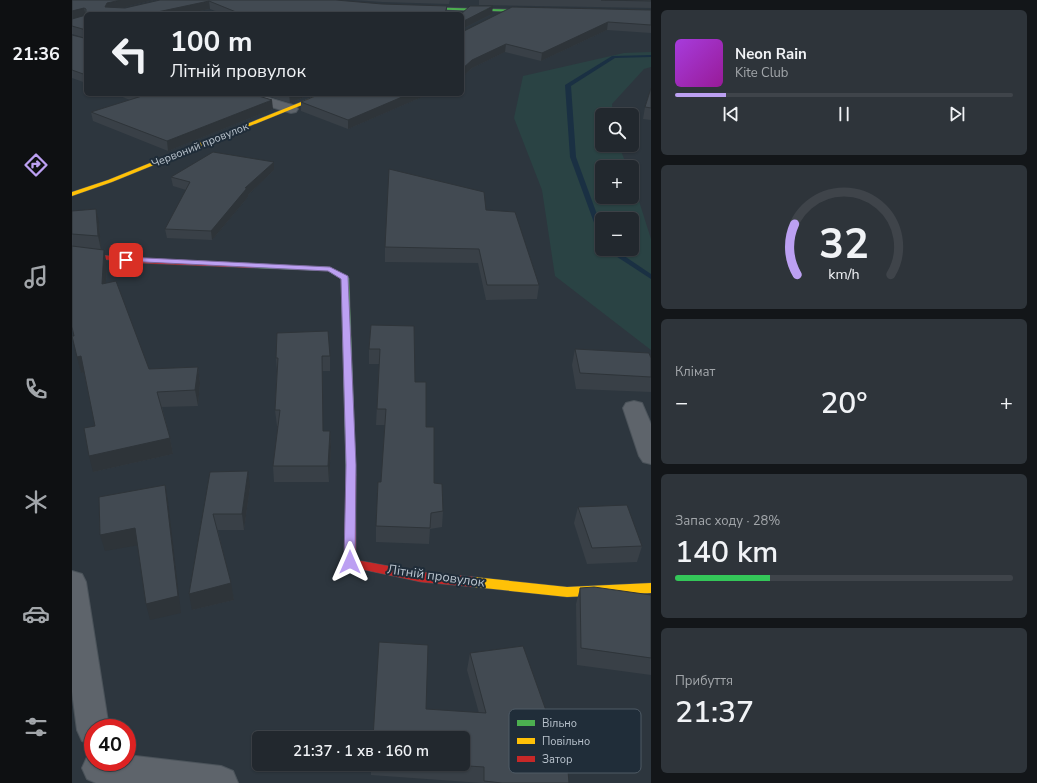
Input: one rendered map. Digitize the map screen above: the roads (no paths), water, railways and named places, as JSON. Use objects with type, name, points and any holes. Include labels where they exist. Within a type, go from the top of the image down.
[{"type":"street","points":[[405,8],[545,12]]},
{"type":"street","points":[[488,21],[507,11]]},
{"type":"street","points":[[249,96],[291,109]]},
{"type":"street","name":"Червоний провулок","points":[[72,194],[110,181],[321,96]]},
{"type":"street","name":"Літній провулок","points":[[72,254],[139,261],[330,269],[345,278],[351,465],[350,562],[421,577],[567,592],[651,588]]},
{"type":"street","points":[[634,408],[651,456]]},
{"type":"street","points":[[72,582],[91,719]]},
{"type":"street","points":[[99,771],[221,783]]},
{"type":"waterway","points":[[595,218],[573,157],[568,85],[614,57],[651,56]]},
{"type":"waterway","points":[[620,256],[651,277]]}]
